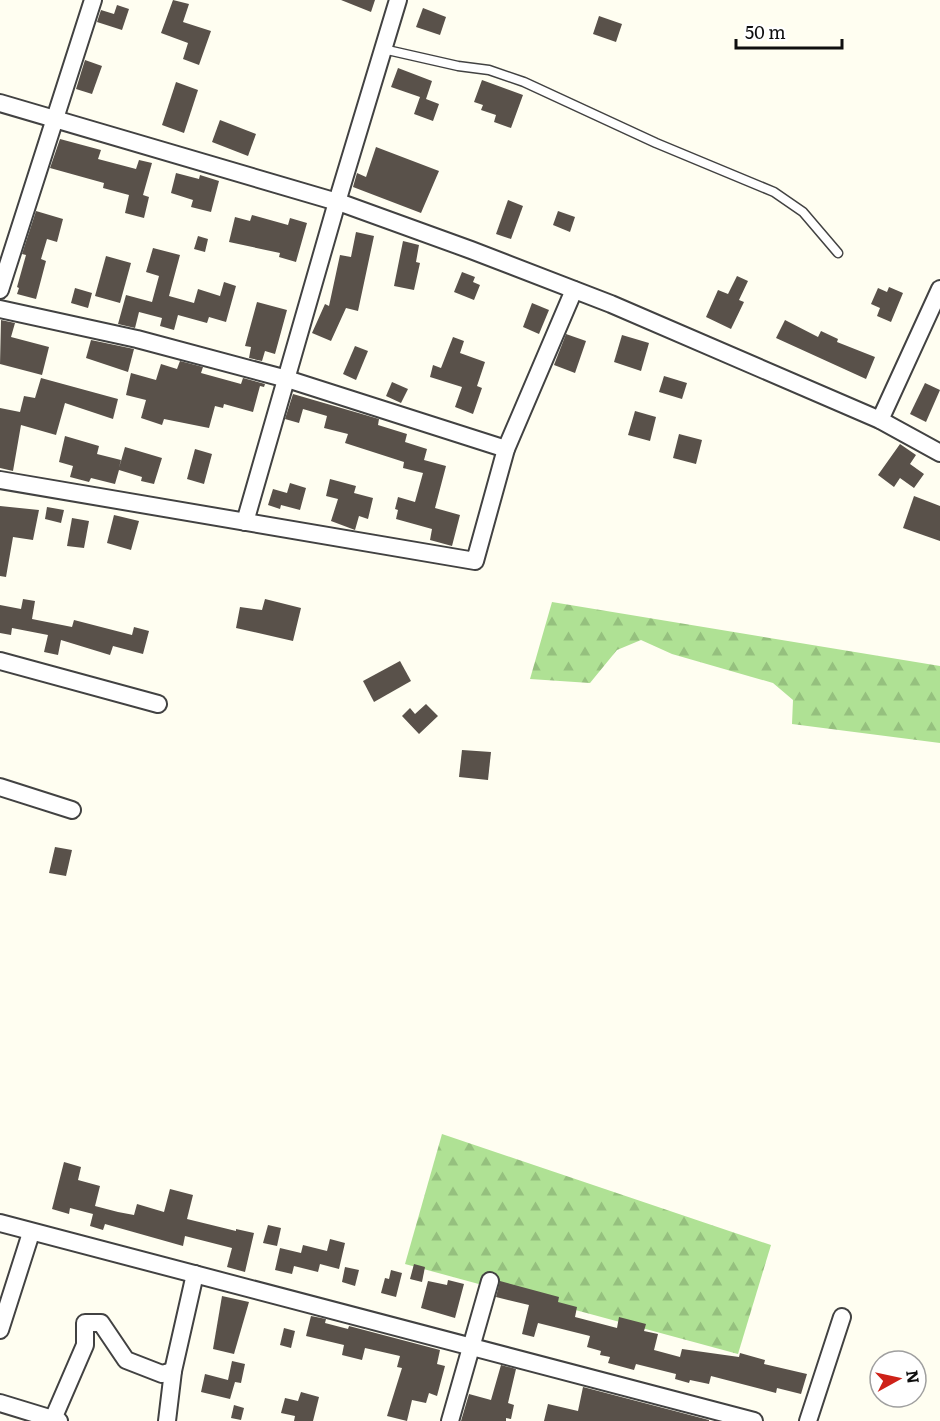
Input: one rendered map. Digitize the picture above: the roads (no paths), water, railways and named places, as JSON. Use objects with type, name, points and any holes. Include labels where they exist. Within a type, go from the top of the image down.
[{"type":"street","points":[[0,290],[93,0]]},
{"type":"street","points":[[245,522],[336,202],[398,0]]},
{"type":"street","points":[[0,103],[336,202],[471,249],[574,290],[880,420],[940,453]]},
{"type":"street","points":[[880,420],[940,289]]},
{"type":"street","points":[[0,480],[475,561],[506,449],[574,290]]},
{"type":"street","points":[[0,309],[137,339],[287,379],[506,449]]},
{"type":"street","points":[[0,661],[158,704]]},
{"type":"street","points":[[0,787],[72,810]]},
{"type":"street","points":[[0,1223],[31,1233],[473,1345],[715,1417],[754,1421]]},
{"type":"street","points":[[0,1330],[31,1233]]},
{"type":"street","points":[[167,1421],[173,1371],[195,1274]]},
{"type":"street","points":[[450,1421],[490,1281]]},
{"type":"street","points":[[808,1421],[842,1317]]},
{"type":"street","points":[[0,1403],[56,1420],[85,1345],[85,1323],[101,1323],[126,1359],[162,1374],[173,1371]]},
{"type":"lane","points":[[383,49],[489,70],[524,82],[656,143],[774,192],[803,212],[838,254]]}]
